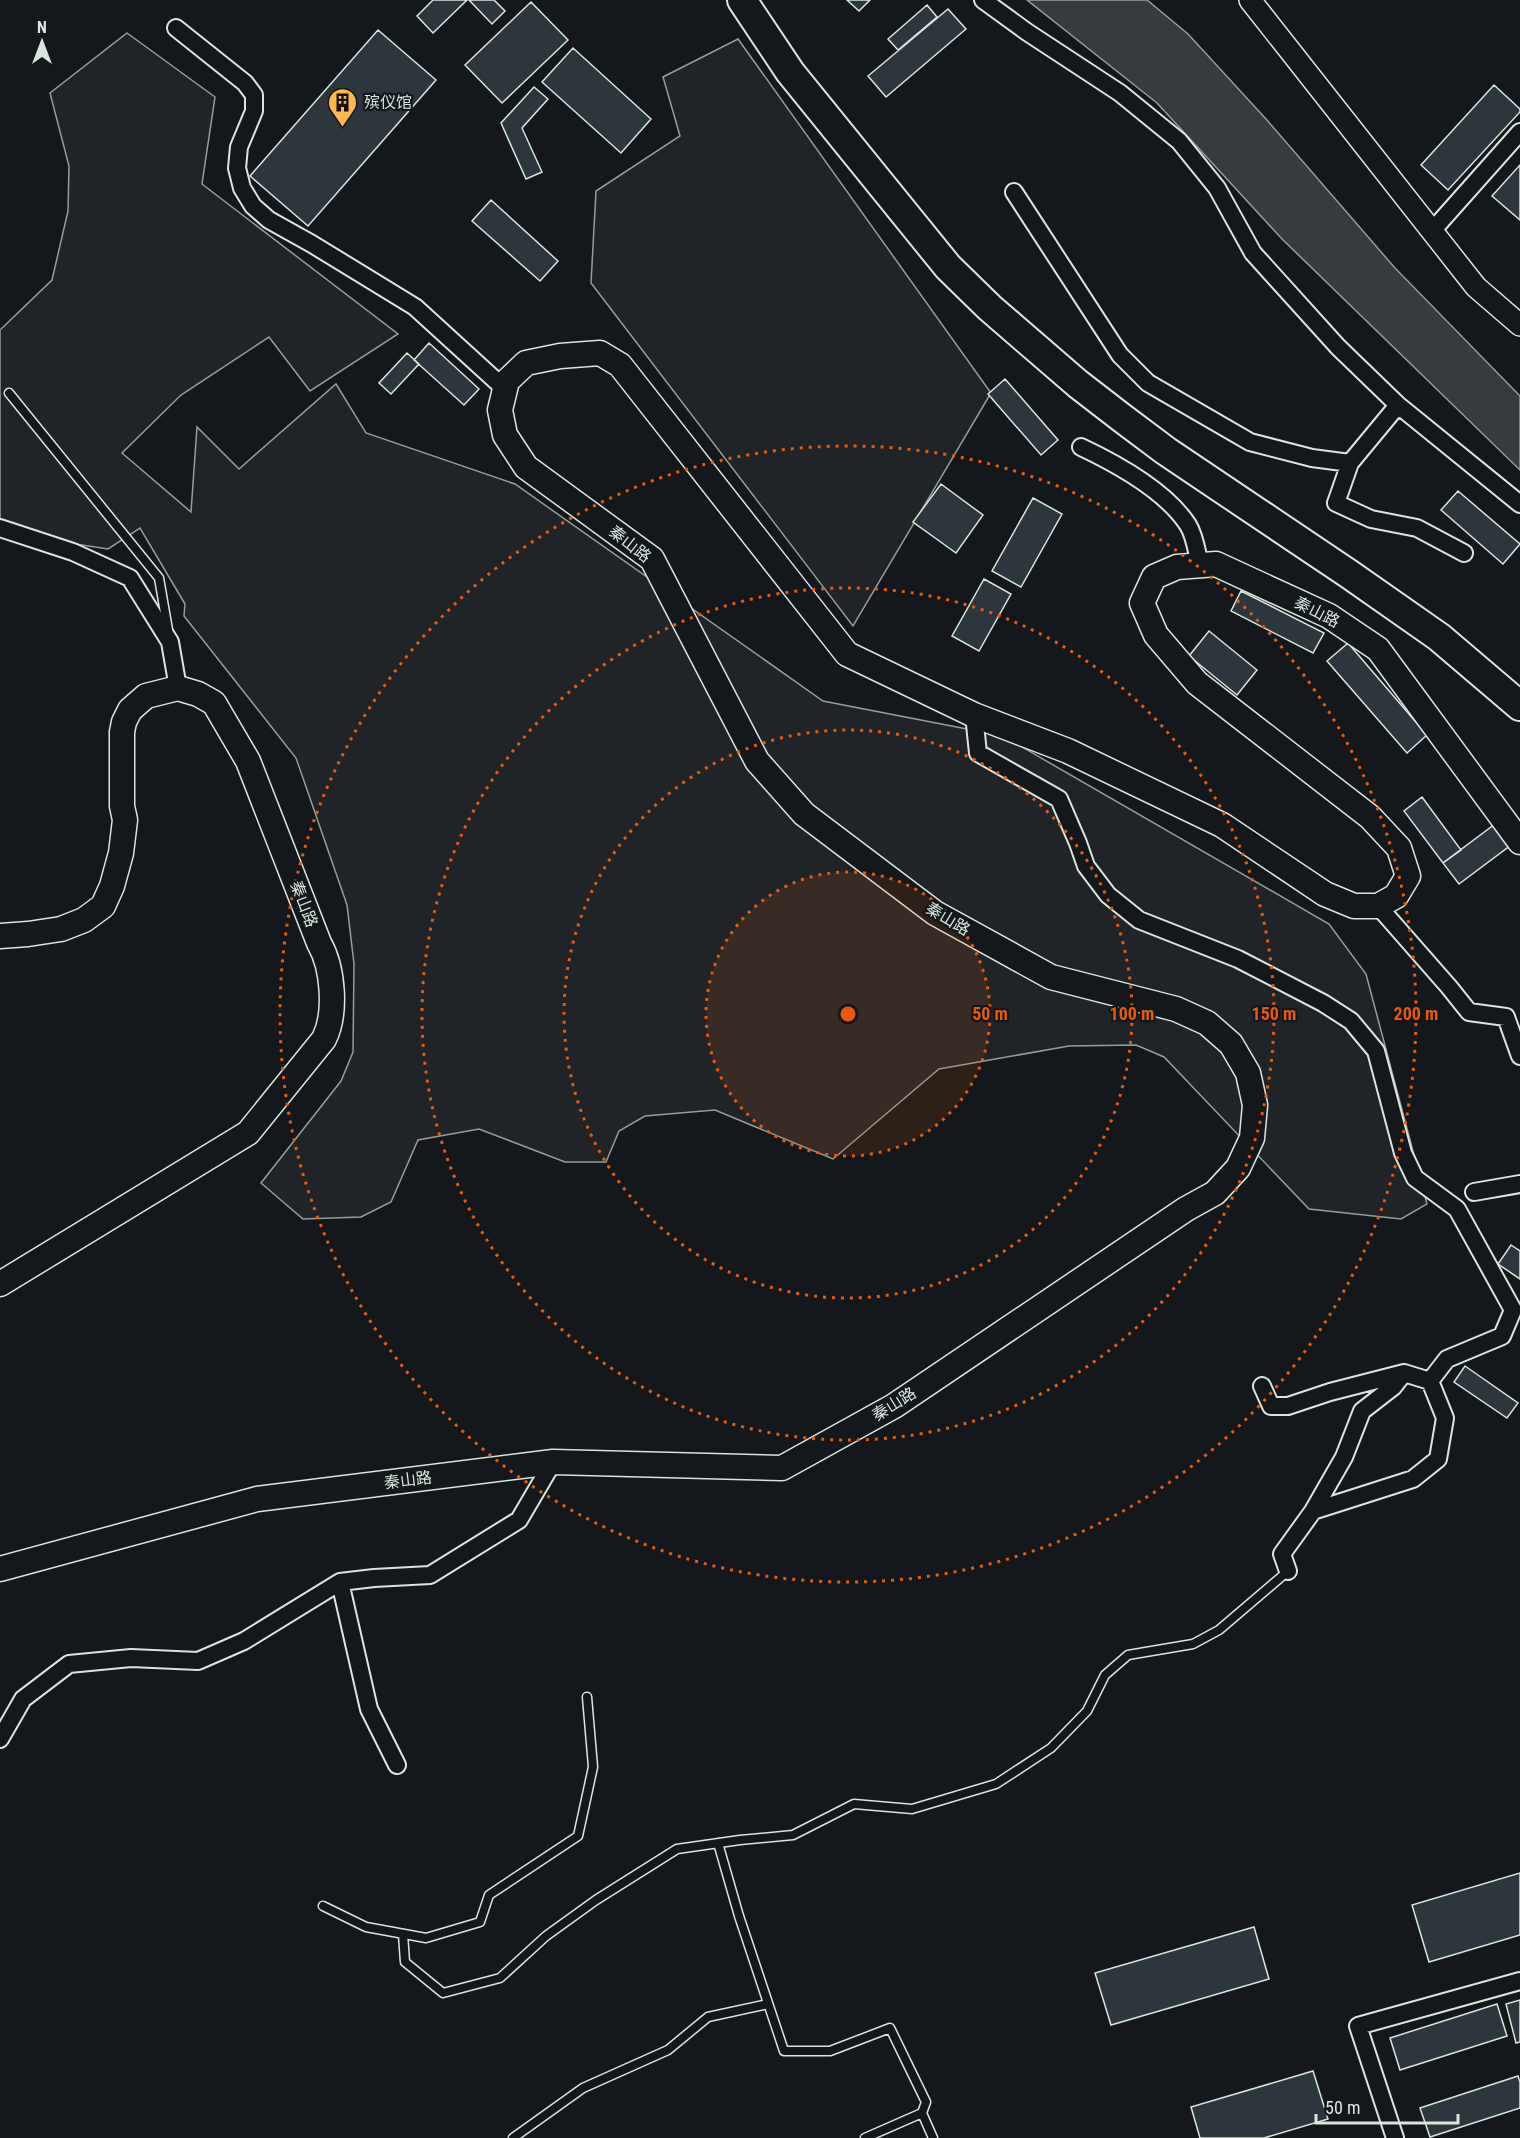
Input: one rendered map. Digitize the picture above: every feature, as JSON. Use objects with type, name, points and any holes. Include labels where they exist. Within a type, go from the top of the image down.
[{"type":"highway","points":[[741,0],[790,72],[941,258],[999,315],[1078,384],[1122,418],[1166,451],[1439,637],[1520,706]]},
{"type":"highway","points":[[761,0],[798,54],[961,255],[1045,334],[1132,405],[1176,437],[1450,624],[1520,684]]},
{"type":"main road","points":[[505,388],[507,381],[526,363],[560,356],[600,353],[620,365],[847,654],[974,715],[1068,751],[1222,825],[1325,894],[1354,906],[1378,906]]},
{"type":"main road","name":"秦山路","points":[[0,1569],[257,1499],[554,1462],[782,1468],[894,1406],[1186,1209],[1215,1192],[1238,1168],[1252,1138],[1255,1105],[1248,1073],[1231,1044],[1207,1023],[1176,1010],[1051,977],[935,913],[804,814],[757,761],[652,559],[526,467],[505,435],[500,410],[505,388]]},
{"type":"main road","name":"秦山路","points":[[1378,906],[1396,896],[1408,876],[1400,848],[1370,817],[1197,683],[1156,635],[1142,603],[1154,577],[1177,567],[1215,564],[1329,616],[1378,649],[1520,842]]},
{"type":"main road","points":[[0,936],[61,929],[84,920],[103,906],[112,886],[121,853],[125,820],[122,806],[124,722],[130,710],[146,696],[178,687]]},
{"type":"main road","name":"秦山路","points":[[0,1284],[248,1133],[324,1039],[329,1029],[333,999],[325,954],[248,761],[214,703],[178,687]]},
{"type":"street","points":[[983,0],[1120,93],[1179,141],[1217,189],[1253,253],[1338,347],[1398,405],[1520,504]]},
{"type":"street","points":[[1250,0],[1476,287],[1520,325]]},
{"type":"street","points":[[176,28],[245,83],[254,95],[254,111],[238,147],[237,168],[242,188],[253,206],[269,220],[415,307],[505,388]]},
{"type":"street","points":[[1431,231],[1520,132]]},
{"type":"street","points":[[1014,192],[1120,355],[1148,384],[1250,442],[1312,458],[1350,463]]},
{"type":"street","points":[[1398,405],[1350,463],[1336,503],[1371,519],[1417,528],[1464,553]]},
{"type":"street","points":[[1081,447],[1111,461],[1167,500],[1190,527],[1200,565]]},
{"type":"street","points":[[0,528],[73,552],[130,578],[170,642],[178,687]]},
{"type":"street","points":[[974,715],[978,753],[1059,799],[1086,866],[1108,896],[1139,920],[1238,959],[1323,1003],[1351,1020],[1376,1051],[1403,1153],[1415,1178],[1456,1209],[1513,1310],[1502,1336],[1447,1359],[1430,1381]]},
{"type":"street","points":[[1378,906],[1468,1012],[1506,1017],[1520,1056]]},
{"type":"street","points":[[1474,1192],[1520,1185]]},
{"type":"street","points":[[1262,1386],[1271,1406],[1288,1406],[1330,1392],[1404,1373],[1430,1381]]},
{"type":"street","points":[[1288,1571],[1282,1554],[1314,1511],[1344,1456],[1362,1411],[1393,1387],[1404,1373]]},
{"type":"street","points":[[1314,1511],[1413,1479],[1438,1459],[1445,1418],[1430,1381]]},
{"type":"street","points":[[0,1739],[23,1699],[69,1664],[131,1658],[198,1661],[244,1641],[340,1582],[430,1575],[519,1520],[554,1462]]},
{"type":"street","points":[[340,1582],[369,1708],[397,1765]]},
{"type":"street","points":[[1395,2138],[1358,2026],[1520,1981]]},
{"type":"lane","points":[[9,393],[159,578],[170,642]]},
{"type":"lane","points":[[403,1934],[405,1962],[443,1993],[500,1978],[546,1936],[677,1849],[793,1834],[854,1804],[912,1809],[996,1785],[1051,1748],[1087,1711],[1105,1675],[1128,1655],[1193,1644],[1219,1630],[1288,1571]]},
{"type":"lane","points":[[323,1906],[366,1927],[426,1938],[480,1922],[489,1895],[578,1836],[592,1767],[587,1697]]},
{"type":"lane","points":[[718,1843],[739,1916],[784,2051],[830,2051],[890,2028],[926,2102],[922,2113],[933,2138]]},
{"type":"lane","points":[[513,2138],[584,2088],[668,2050],[708,2017],[768,2004]]},
{"type":"lane","points":[[865,2138],[922,2113]]},
{"type":"shaded area","points":[[1027,0],[1147,0],[1188,34],[1266,119],[1395,268],[1520,396],[1520,470],[1282,239],[1157,103]]},
{"type":"shaded area","points":[[127,33],[215,97],[202,184],[398,334],[310,391],[269,337],[181,395],[122,453],[191,512],[197,427],[239,469],[336,384],[366,433],[515,484],[823,701],[1003,736],[1329,924],[1366,974],[1427,1204],[1401,1219],[1309,1209],[1164,1057],[1136,1045],[1069,1046],[939,1069],[833,1159],[715,1110],[645,1116],[619,1131],[606,1162],[565,1162],[479,1129],[418,1140],[391,1202],[361,1217],[303,1219],[261,1183],[341,1081],[353,1052],[354,964],[347,905],[296,758],[184,616],[185,604],[140,528],[108,549],[23,536],[0,527],[0,330],[52,280],[68,211],[69,166],[50,93]]},
{"type":"shaded area","points":[[738,39],[991,393],[853,626],[591,283],[596,191],[680,136],[663,77]]},
{"type":"building","points":[[433,0],[467,0],[433,33],[417,16]]},
{"type":"building","points":[[469,0],[494,0],[505,11],[492,24]]},
{"type":"building","points":[[847,0],[870,0],[859,11]]},
{"type":"building","points":[[531,2],[568,40],[502,103],[465,65]]},
{"type":"building","points":[[927,5],[937,17],[898,50],[888,39]]},
{"type":"building","points":[[948,9],[966,29],[886,97],[868,76]]},
{"type":"building","name":"殡仪馆","points":[[378,30],[436,80],[308,226],[250,176]]},
{"type":"building","points":[[573,48],[651,119],[621,153],[542,82]]},
{"type":"building","points":[[1494,85],[1520,109],[1520,112],[1448,190],[1421,165]]},
{"type":"building","points":[[534,87],[548,99],[522,128],[542,172],[526,179],[501,123]]},
{"type":"building","points":[[1520,165],[1520,220],[1492,196]]},
{"type":"building","points":[[491,200],[558,261],[540,281],[472,221]]},
{"type":"building","points":[[429,343],[479,389],[464,405],[414,360]]},
{"type":"building","points":[[407,353],[419,364],[391,394],[379,383]]},
{"type":"building","points":[[1005,379],[1058,440],[1041,455],[988,394]]},
{"type":"building","points":[[941,484],[983,515],[956,553],[913,522]]},
{"type":"building","points":[[1458,491],[1520,544],[1503,564],[1441,510]]},
{"type":"building","points":[[1033,498],[1062,514],[1021,587],[992,571]]},
{"type":"building","points":[[984,579],[1011,594],[979,651],[952,636]]},
{"type":"building","points":[[1241,591],[1324,633],[1313,653],[1231,611]]},
{"type":"building","points":[[1209,631],[1257,670],[1237,695],[1189,656]]},
{"type":"building","points":[[1348,643],[1427,735],[1407,753],[1327,661]]},
{"type":"building","points":[[1422,797],[1461,850],[1443,863],[1404,811]]},
{"type":"building","points":[[1495,824],[1511,845],[1459,884],[1443,863]]},
{"type":"building","points":[[1511,1245],[1520,1251],[1520,1279],[1498,1264]]},
{"type":"building","points":[[1465,1366],[1518,1403],[1507,1418],[1454,1382]]},
{"type":"building","points":[[1520,1873],[1520,1935],[1429,1962],[1412,1905]]},
{"type":"building","points":[[1254,1927],[1269,1979],[1111,2025],[1095,1973]]},
{"type":"building","points":[[1520,2000],[1520,2042],[1516,2043],[1506,2004]]},
{"type":"building","points":[[1497,2004],[1507,2036],[1400,2070],[1390,2038]]},
{"type":"building","points":[[1313,2071],[1328,2119],[1264,2138],[1200,2138],[1191,2107]]},
{"type":"building","points":[[1518,2076],[1520,2108],[1430,2137],[1420,2108]]},
{"type":"place","name":"殡仪馆","points":[[343,128]]}]
